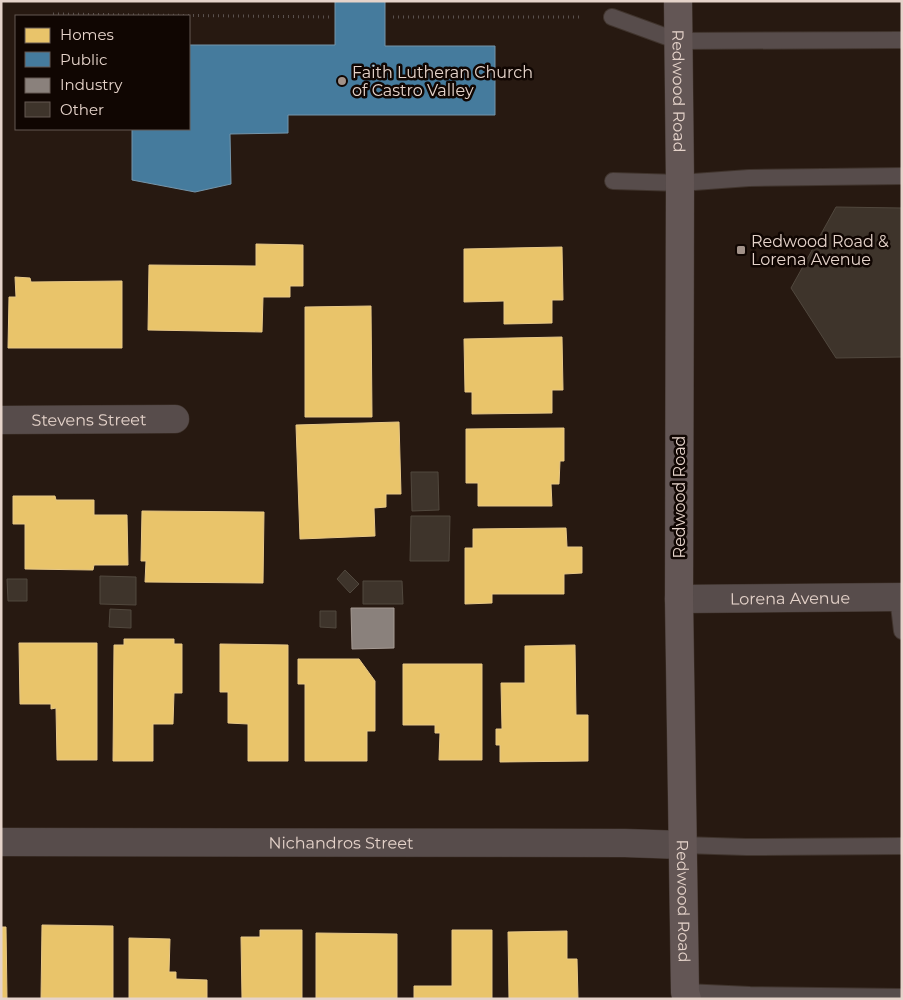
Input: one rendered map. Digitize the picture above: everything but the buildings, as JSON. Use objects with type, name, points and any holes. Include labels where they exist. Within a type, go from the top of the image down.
[{"type":"main road","name":"Redwood Road","points":[[678,1],[680,183],[679,599],[684,996]]},
{"type":"street","name":"Stevens Street","points":[[1,420],[175,419]]},
{"type":"street","name":"Lorena Avenue","points":[[679,599],[900,597]]},
{"type":"street","name":"Nichandros Street","points":[[1,842],[625,843],[682,845]]},
{"type":"lane","points":[[612,17],[678,41],[902,40]]},
{"type":"lane","points":[[613,180],[680,183],[749,178],[902,176]]},
{"type":"lane","points":[[900,597],[902,630]]},
{"type":"lane","points":[[682,845],[746,847],[902,846]]},
{"type":"lane","points":[[684,996],[902,997]]},
{"type":"path","points":[[52,14],[145,15]]},
{"type":"path","points":[[190,15],[330,17]]},
{"type":"path","points":[[393,18],[612,17]]},
{"type":"place","name":"Faith Lutheran Church of Castro Valley","points":[[342,81]]},
{"type":"place","name":"Redwood Road & Lorena Avenue","points":[[741,250]]}]
